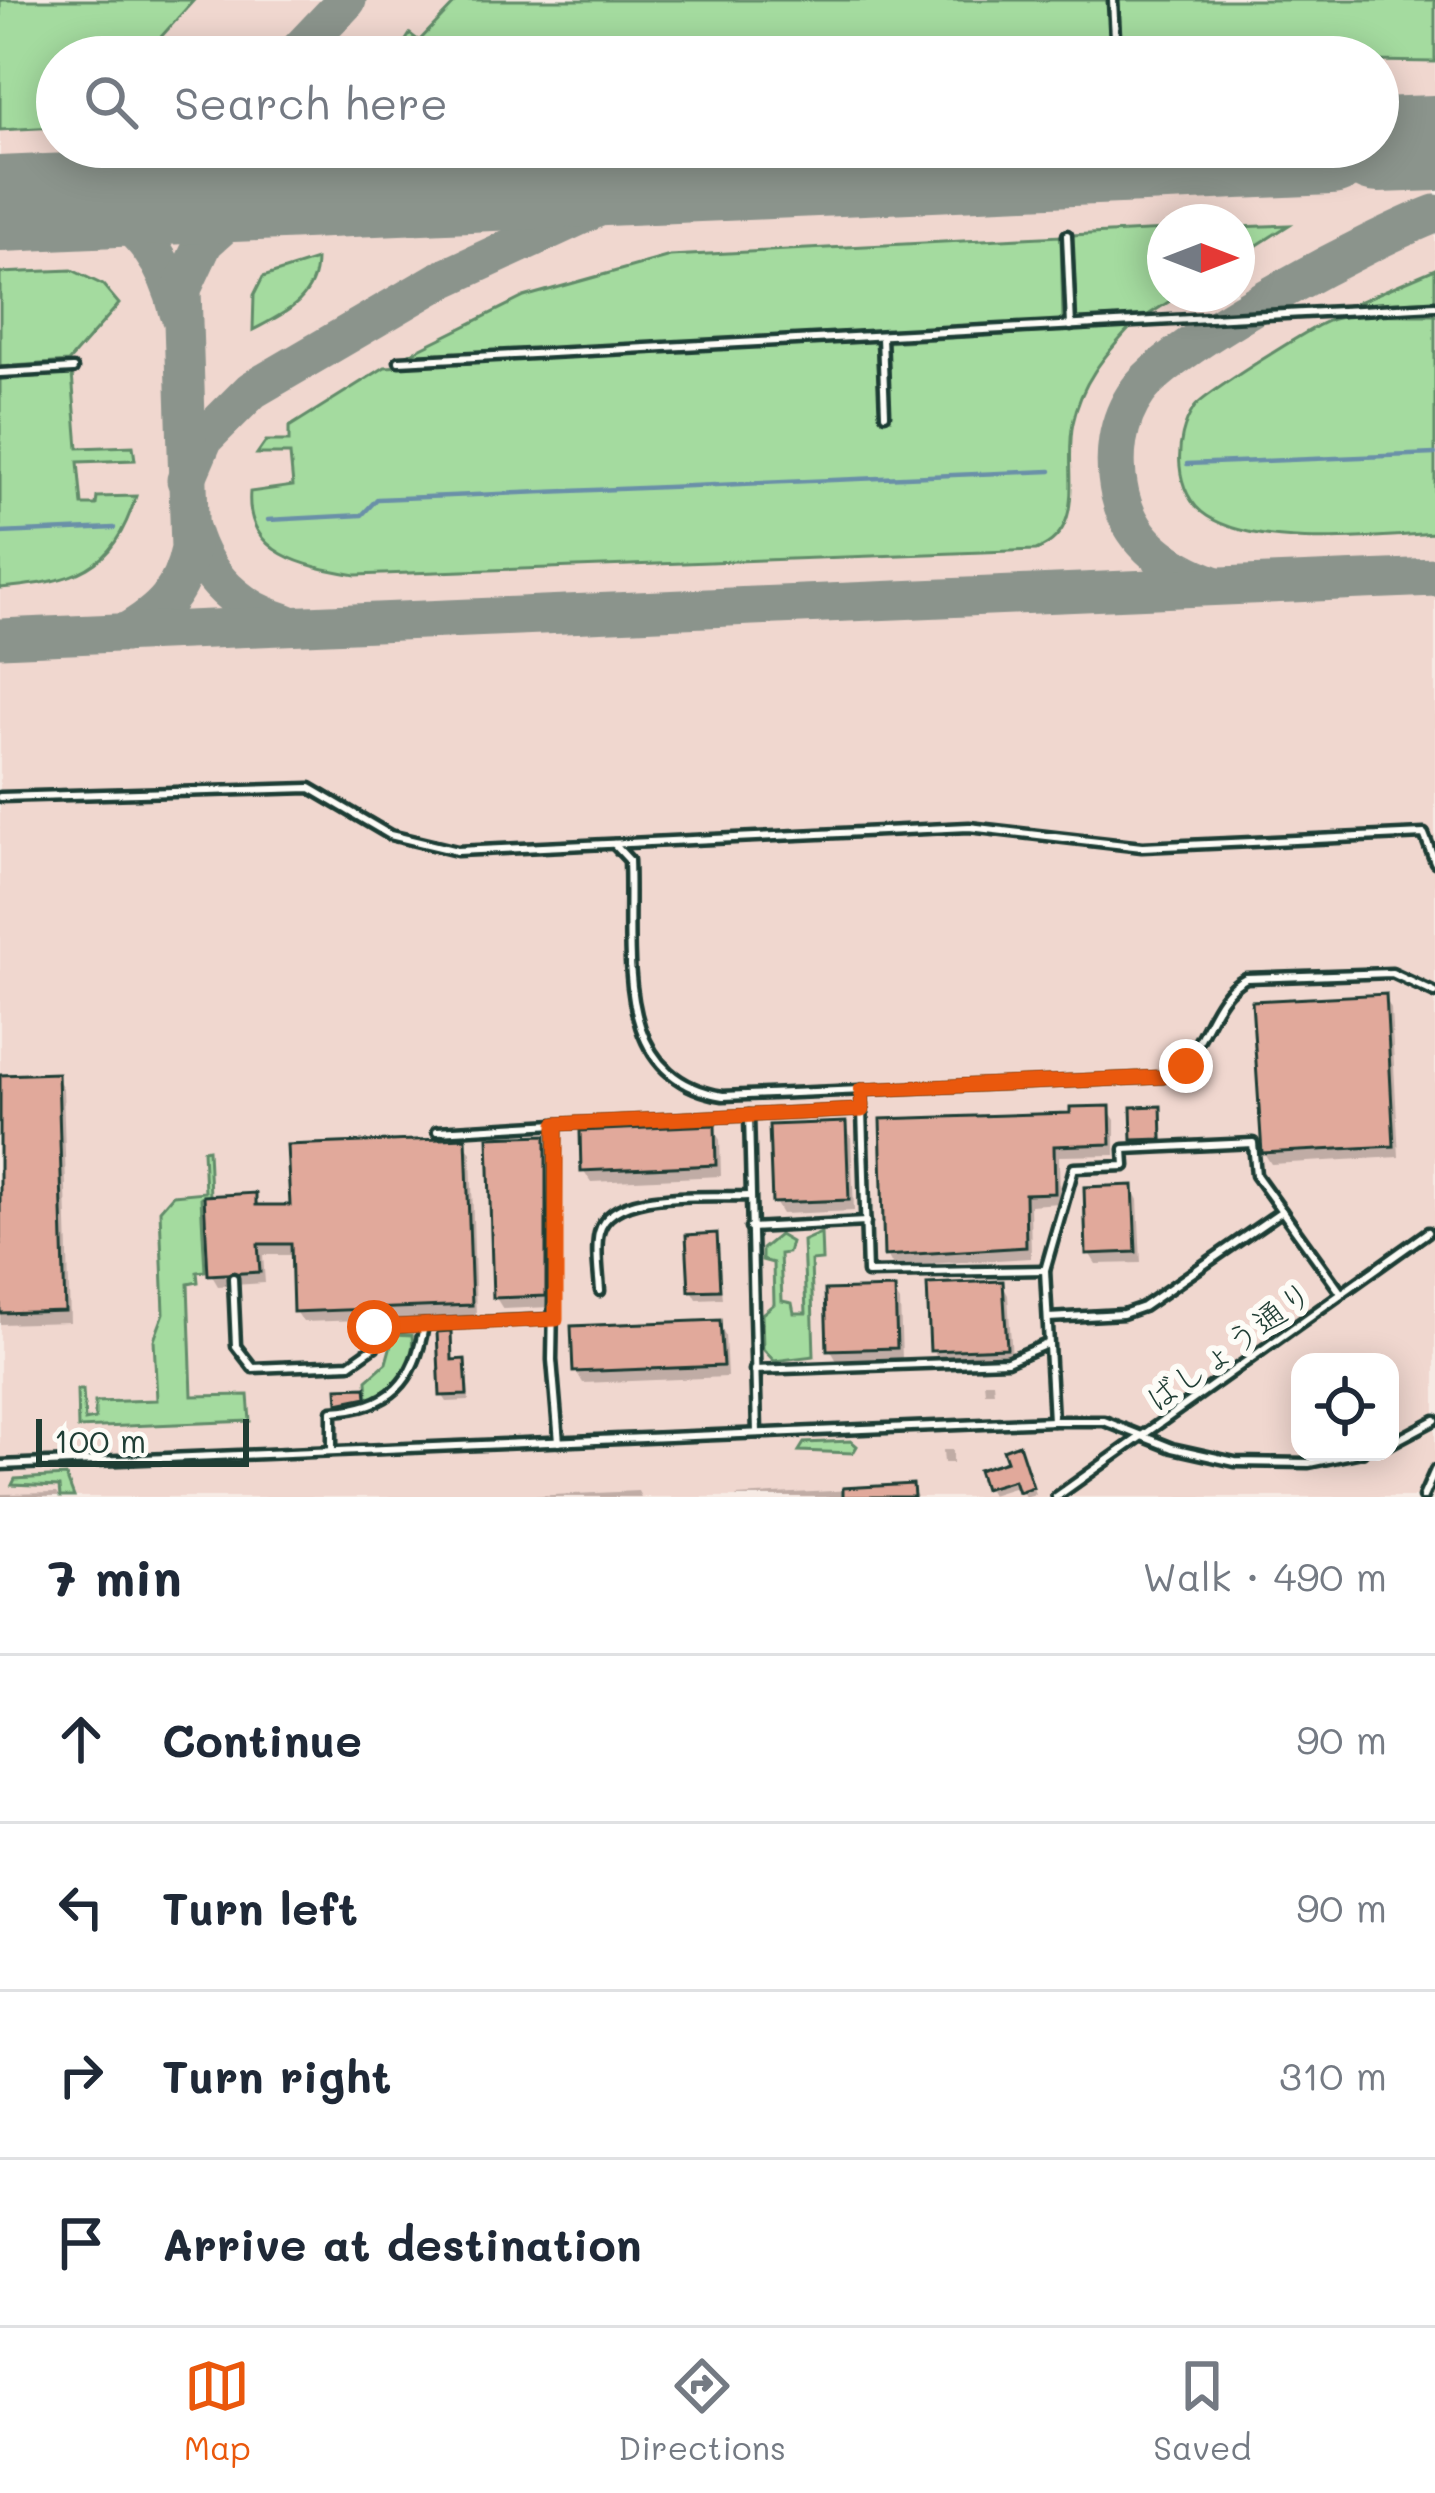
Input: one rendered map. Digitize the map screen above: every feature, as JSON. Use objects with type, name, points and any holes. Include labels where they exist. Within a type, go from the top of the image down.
[{"type":"lane","points":[[1113,0],[1115,36]]},
{"type":"lane","points":[[1067,235],[1071,326]]},
{"type":"lane","points":[[399,361],[1435,306]]},
{"type":"lane","points":[[882,337],[885,414]]},
{"type":"lane","points":[[0,374],[73,368]]},
{"type":"lane","points":[[0,796],[289,786],[327,794],[390,835],[434,849],[969,827],[1142,847],[1424,835],[1435,862]]},
{"type":"lane","points":[[613,844],[629,860],[638,1030],[658,1068],[690,1090],[723,1096],[1163,1077],[1186,1066],[1231,986],[1246,978],[1392,974],[1435,993]]},
{"type":"lane","points":[[861,1090],[868,1273],[1046,1270]]},
{"type":"lane","points":[[437,1131],[862,1110]]},
{"type":"lane","points":[[749,1115],[757,1433]]},
{"type":"lane","points":[[233,1278],[236,1346],[254,1368],[350,1364],[374,1347],[374,1327],[556,1319],[556,1124]]},
{"type":"lane","points":[[1053,1421],[1046,1270],[1074,1168],[1125,1166],[1124,1149],[1252,1143],[1256,1174],[1341,1293]]},
{"type":"lane","points":[[600,1292],[598,1234],[608,1213],[632,1201],[749,1196]]},
{"type":"lane","points":[[1048,1318],[1123,1314],[1143,1307],[1282,1211]]},
{"type":"lane","points":[[750,1228],[866,1222]]},
{"type":"lane","name":"ばしょう通り","points":[[1056,1497],[1428,1232]]},
{"type":"lane","points":[[552,1319],[559,1442]]},
{"type":"lane","points":[[332,1451],[332,1411],[374,1406],[395,1394],[411,1372],[424,1324]]},
{"type":"lane","points":[[754,1370],[1007,1361],[1049,1344]]},
{"type":"lane","points":[[0,1465],[1053,1421],[1104,1421],[1172,1448],[1234,1462],[1319,1461]]},
{"type":"lane","points":[[1399,1439],[1432,1422],[1435,1439]]},
{"type":"lane","points":[[1424,1497],[1435,1470]]},
{"type":"shaded area","points":[[0,0],[1435,0],[1435,1497],[0,1497]]},
{"type":"green space","points":[[0,0],[194,0],[162,36],[36,36],[36,128],[0,130]]},
{"type":"green space","points":[[458,0],[1108,0],[1110,36],[424,36]]},
{"type":"green space","points":[[1118,0],[1435,0],[1435,62],[1399,61],[1399,36],[1119,36]]},
{"type":"green space","points":[[1289,225],[1255,247],[1255,226]]},
{"type":"green space","points":[[1147,231],[1147,312],[1153,312],[1077,320],[1072,235]]},
{"type":"green space","points":[[1061,236],[1063,321],[403,357],[524,297],[670,256]]},
{"type":"green space","points":[[316,260],[304,296],[253,330],[254,295],[263,277]]},
{"type":"green space","points":[[1435,269],[1435,302],[1349,306]]},
{"type":"green space","points":[[72,270],[103,285],[119,304],[68,362],[0,367],[0,273]]},
{"type":"green space","points":[[1435,315],[1435,533],[1350,538],[1256,534],[1229,527],[1196,506],[1182,480],[1180,450],[1187,421],[1201,401],[1333,319]]},
{"type":"green space","points":[[1131,327],[1082,395],[1073,423],[1068,513],[1063,528],[1036,550],[356,575],[282,554],[257,531],[251,514],[250,492],[293,486],[290,454],[257,454],[266,441],[289,441],[289,427],[385,367],[876,341],[880,417],[890,418],[886,342]]},
{"type":"green space","points":[[72,374],[78,448],[133,446],[135,460],[78,462],[82,505],[96,505],[97,497],[136,496],[115,542],[87,568],[50,582],[0,588],[0,379]]},
{"type":"green space","points":[[208,1149],[210,1196],[201,1197],[205,1271],[197,1272],[198,1282],[188,1284],[192,1396],[248,1395],[250,1421],[78,1428],[77,1390],[83,1390],[85,1421],[95,1419],[95,1402],[157,1400],[154,1340],[164,1313],[160,1210],[173,1195],[205,1192],[203,1150]]},
{"type":"green space","points":[[821,1233],[822,1260],[811,1261],[814,1356],[774,1361],[763,1349],[762,1314],[774,1304],[773,1263],[762,1260],[762,1249],[779,1235],[791,1242],[788,1253],[780,1254],[782,1301],[792,1303],[794,1313],[806,1313],[803,1241]]},
{"type":"green space","points":[[394,1334],[412,1335],[407,1366],[386,1390],[368,1400],[367,1380],[386,1363]]},
{"type":"green space","points":[[851,1441],[857,1446],[853,1453],[799,1451],[804,1443]]},
{"type":"green space","points":[[66,1476],[74,1497],[60,1497],[59,1487],[12,1485],[15,1479]]},
{"type":"building","points":[[1386,994],[1394,1146],[1262,1153],[1252,1001]]},
{"type":"building","points":[[58,1073],[65,1311],[0,1313],[0,1075]]},
{"type":"building","points":[[1110,1106],[1111,1144],[1054,1146],[1055,1193],[1025,1194],[1026,1247],[884,1256],[880,1119],[1070,1113],[1070,1107]]},
{"type":"building","points":[[1161,1106],[1162,1139],[1132,1140],[1131,1107]]},
{"type":"building","points":[[846,1122],[849,1200],[772,1203],[769,1125]]},
{"type":"building","points":[[715,1125],[716,1165],[581,1171],[580,1131]]},
{"type":"building","points":[[546,1135],[546,1296],[493,1298],[488,1137]]},
{"type":"building","points":[[466,1138],[472,1305],[293,1312],[291,1244],[258,1244],[260,1272],[208,1275],[204,1196],[256,1193],[256,1205],[290,1205],[287,1145]]},
{"type":"building","points":[[1133,1185],[1136,1252],[1086,1254],[1084,1187]]},
{"type":"building","points":[[717,1233],[720,1290],[689,1291],[686,1235]]},
{"type":"building","points":[[1003,1281],[1007,1348],[930,1351],[927,1284]]},
{"type":"building","points":[[895,1288],[897,1348],[827,1350],[825,1290]]},
{"type":"building","points":[[720,1320],[723,1366],[573,1372],[571,1326]]},
{"type":"building","points":[[451,1331],[452,1360],[465,1359],[467,1395],[440,1396],[437,1332]]},
{"type":"building","points":[[366,1387],[367,1397],[338,1403],[337,1388]]},
{"type":"building","points":[[1019,1444],[1033,1487],[1018,1492],[1014,1480],[984,1489],[978,1470],[1007,1461],[1003,1450]]},
{"type":"building","points":[[913,1484],[914,1497],[843,1497],[843,1488]]},
{"type":"waterway","points":[[1187,464],[1435,454]]},
{"type":"waterway","points":[[268,520],[362,515],[377,499],[1051,471]]},
{"type":"waterway","points":[[0,533],[114,528]]},
{"type":"taxiway","points":[[313,36],[347,0]]},
{"type":"taxiway","points":[[148,198],[182,168]]},
{"type":"taxiway","points":[[366,168],[398,187]]},
{"type":"taxiway","points":[[186,480],[204,438],[252,390],[437,282],[668,175]]},
{"type":"taxiway","points":[[125,633],[168,599],[190,549],[182,289],[204,242],[259,193]]},
{"type":"taxiway","points":[[99,200],[151,249],[179,313]]},
{"type":"taxiway","points":[[1214,585],[1155,552],[1125,512],[1116,454],[1121,428],[1138,391],[1158,370],[1231,320],[1323,267],[1435,214]]},
{"type":"taxiway","points":[[191,530],[205,563],[226,589],[254,610],[286,623]]},
{"type":"taxiway","points":[[0,638],[1435,577]]},
{"type":"runway","points":[[1399,144],[1435,143]]},
{"type":"runway","points":[[0,204],[840,168]]},
{"type":"route","points":[[374,1327],[556,1319],[556,1124],[862,1110],[861,1090],[1163,1077],[1186,1066]]}]
